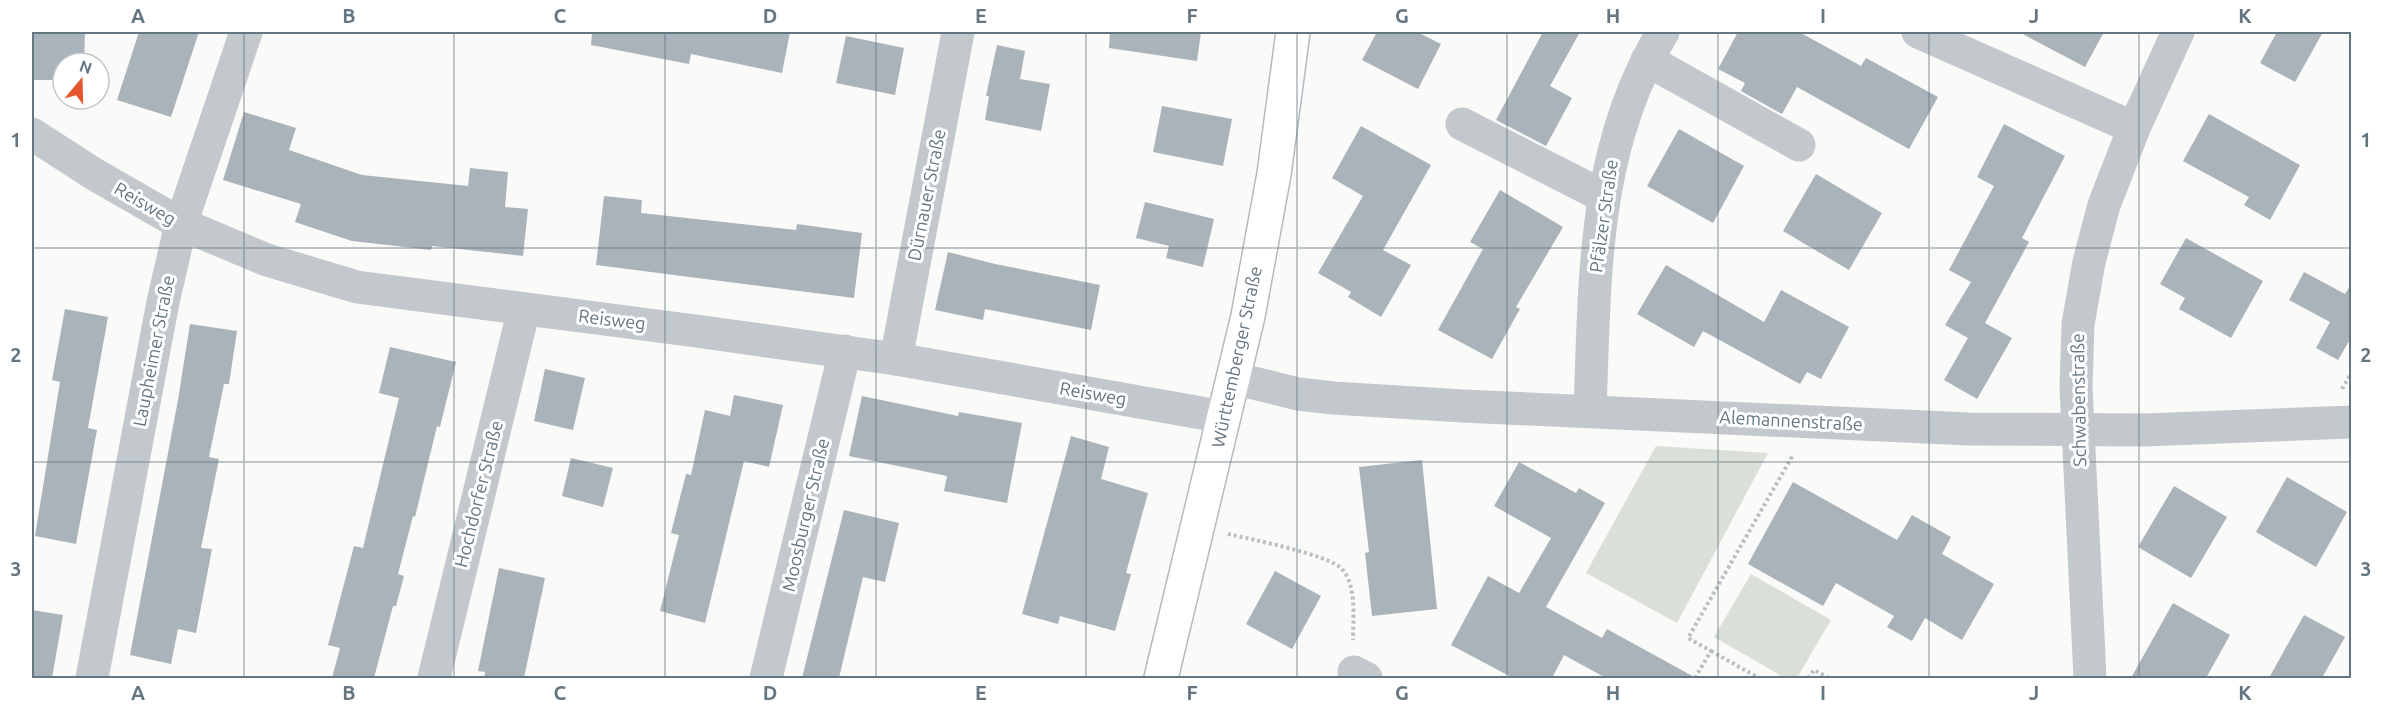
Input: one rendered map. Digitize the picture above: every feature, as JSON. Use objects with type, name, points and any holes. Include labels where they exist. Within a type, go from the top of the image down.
[{"type":"main road","name":"Württemberger Straße","points":[[1161,678],[1248,316],[1274,174],[1293,32]]},
{"type":"street","name":"Laupheimer Straße","points":[[92,678],[161,313],[181,224],[246,32]]},
{"type":"street","name":"Dürnauer Straße","points":[[896,359],[958,32]]},
{"type":"street","name":"Pfälzer Straße","points":[[1590,411],[1597,253],[1603,196],[1619,129],[1647,60],[1662,32]]},
{"type":"street","points":[[1918,32],[2134,128]]},
{"type":"street","name":"Schwabenstraße","points":[[2090,678],[2078,431],[2076,358],[2078,324],[2087,273],[2104,205],[2134,128],[2178,32]]},
{"type":"street","points":[[1647,60],[1799,145]]},
{"type":"street","points":[[1462,124],[1603,196]]},
{"type":"street","name":"Reisweg","points":[[32,134],[94,174],[181,224],[267,260],[357,287],[845,351],[1224,417]]},
{"type":"street","name":"Hochdorfer Straße","points":[[434,678],[524,309]]},
{"type":"street","name":"Moosburger Straße","points":[[766,678],[845,351]]},
{"type":"street","name":"Alemannenstraße","points":[[1233,378],[1287,392],[1333,398],[1812,421],[2078,431],[2352,422]]},
{"type":"path","points":[[1759,678],[1688,638],[1812,421]]},
{"type":"path","points":[[1198,526],[1323,558],[1342,568],[1351,586],[1360,675]]},
{"type":"path","points":[[1695,678],[1711,651]]},
{"type":"path","points":[[1808,678],[1814,670],[1829,678]]},
{"type":"shaded area","points":[[1656,446],[1768,453],[1677,623],[1586,573]]},
{"type":"shaded area","points":[[1751,574],[1831,620],[1797,678],[1785,678],[1714,637]]},
{"type":"building","points":[[32,32],[85,32],[84,51],[51,51],[51,80],[32,80]]},
{"type":"building","points":[[139,32],[199,32],[171,117],[117,100]]},
{"type":"building","points":[[592,32],[790,32],[782,73],[691,54],[689,64],[591,45]]},
{"type":"building","points":[[1110,32],[1201,32],[1197,61],[1109,48]]},
{"type":"building","points":[[1377,32],[1417,32],[1441,44],[1418,89],[1362,60]]},
{"type":"building","points":[[1543,32],[1580,32],[1550,86],[1572,98],[1546,146],[1496,120]]},
{"type":"building","points":[[1738,32],[1799,32],[1861,66],[1866,58],[1938,97],[1909,149],[1797,87],[1782,114],[1741,91],[1745,83],[1718,69]]},
{"type":"building","points":[[2019,32],[2104,32],[2085,67]]},
{"type":"building","points":[[2277,32],[2323,32],[2295,82],[2260,63]]},
{"type":"building","points":[[846,36],[904,48],[895,95],[836,83]]},
{"type":"building","points":[[997,45],[1025,51],[1020,79],[1050,84],[1041,131],[985,120],[989,96],[986,96]]},
{"type":"building","points":[[1162,106],[1232,119],[1223,166],[1153,152]]},
{"type":"building","points":[[244,112],[296,128],[289,150],[362,175],[468,186],[470,168],[508,172],[505,207],[528,209],[523,256],[432,246],[431,250],[352,241],[295,222],[301,204],[223,180]]},
{"type":"building","points":[[2209,114],[2300,165],[2270,220],[2244,205],[2249,197],[2183,161]]},
{"type":"building","points":[[2004,124],[2065,156],[2022,238],[2029,242],[1985,323],[2012,338],[1977,399],[1944,380],[1968,338],[1945,325],[1971,282],[1949,270],[1994,186],[1977,177]]},
{"type":"building","points":[[1361,126],[1431,165],[1383,250],[1411,265],[1381,317],[1348,297],[1351,292],[1318,273],[1363,196],[1332,178]]},
{"type":"building","points":[[1679,129],[1744,166],[1713,223],[1647,186]]},
{"type":"building","points":[[1816,174],[1882,213],[1849,270],[1783,231]]},
{"type":"building","points":[[1500,190],[1563,227],[1516,307],[1520,309],[1492,359],[1438,330],[1483,249],[1470,242]]},
{"type":"building","points":[[604,196],[642,200],[641,213],[796,230],[797,224],[862,233],[854,298],[596,265]]},
{"type":"building","points":[[1145,202],[1214,219],[1203,267],[1166,258],[1169,246],[1136,238]]},
{"type":"building","points":[[2186,238],[2263,281],[2231,338],[2179,309],[2185,298],[2160,284]]},
{"type":"building","points":[[948,252],[1100,285],[1091,330],[985,309],[983,320],[935,310]]},
{"type":"building","points":[[1666,265],[1764,322],[1781,290],[1849,327],[1821,379],[1807,372],[1800,384],[1703,331],[1694,347],[1637,314]]},
{"type":"building","points":[[2304,272],[2345,294],[2352,283],[2352,336],[2338,360],[2316,348],[2330,322],[2289,300]]},
{"type":"building","points":[[65,309],[108,317],[88,428],[97,430],[76,544],[35,536],[60,382],[52,380]]},
{"type":"building","points":[[190,324],[237,331],[229,384],[224,384],[209,457],[219,459],[201,548],[212,549],[196,633],[178,629],[171,664],[130,655]]},
{"type":"building","points":[[390,347],[456,362],[398,574],[404,576],[396,606],[393,606],[374,678],[332,678],[340,648],[328,645],[354,546],[363,548],[399,398],[379,393]]},
{"type":"building","points":[[545,369],[585,378],[573,430],[534,421]]},
{"type":"building","points":[[734,395],[783,405],[769,467],[744,461],[705,623],[660,611],[679,535],[671,533],[686,474],[691,475],[705,410],[730,416]]},
{"type":"building","points":[[862,396],[958,416],[959,412],[1022,423],[1007,503],[944,491],[947,476],[849,456]]},
{"type":"building","points":[[1071,436],[1109,447],[1101,479],[1148,493],[1126,573],[1131,574],[1115,631],[1060,616],[1058,624],[1022,614]]},
{"type":"building","points":[[571,458],[613,468],[603,507],[562,496]]},
{"type":"building","points":[[1422,460],[1437,609],[1372,616],[1365,553],[1369,552],[1359,467]]},
{"type":"building","points":[[1519,462],[1576,493],[1579,488],[1605,503],[1546,607],[1602,638],[1607,629],[1696,678],[1606,678],[1564,655],[1552,678],[1513,678],[1451,645],[1488,576],[1519,593],[1551,538],[1494,506]]},
{"type":"building","points":[[2287,477],[2347,512],[2316,567],[2256,532]]},
{"type":"building","points":[[1793,482],[1897,540],[1912,515],[1951,537],[1942,554],[1994,584],[1962,640],[1925,618],[1912,641],[1887,627],[1894,616],[1836,583],[1823,606],[1748,564]]},
{"type":"building","points":[[2174,486],[2227,517],[2191,578],[2138,547]]},
{"type":"building","points":[[844,510],[899,523],[885,582],[863,577],[839,678],[802,678]]},
{"type":"building","points":[[499,568],[545,578],[524,678],[484,678],[485,672],[478,671]]},
{"type":"building","points":[[1275,571],[1321,596],[1292,649],[1246,624]]},
{"type":"building","points":[[2173,603],[2230,635],[2206,678],[2131,678]]},
{"type":"building","points":[[32,610],[63,615],[52,678],[32,678]]},
{"type":"building","points":[[2304,615],[2345,637],[2322,678],[2269,678]]}]
